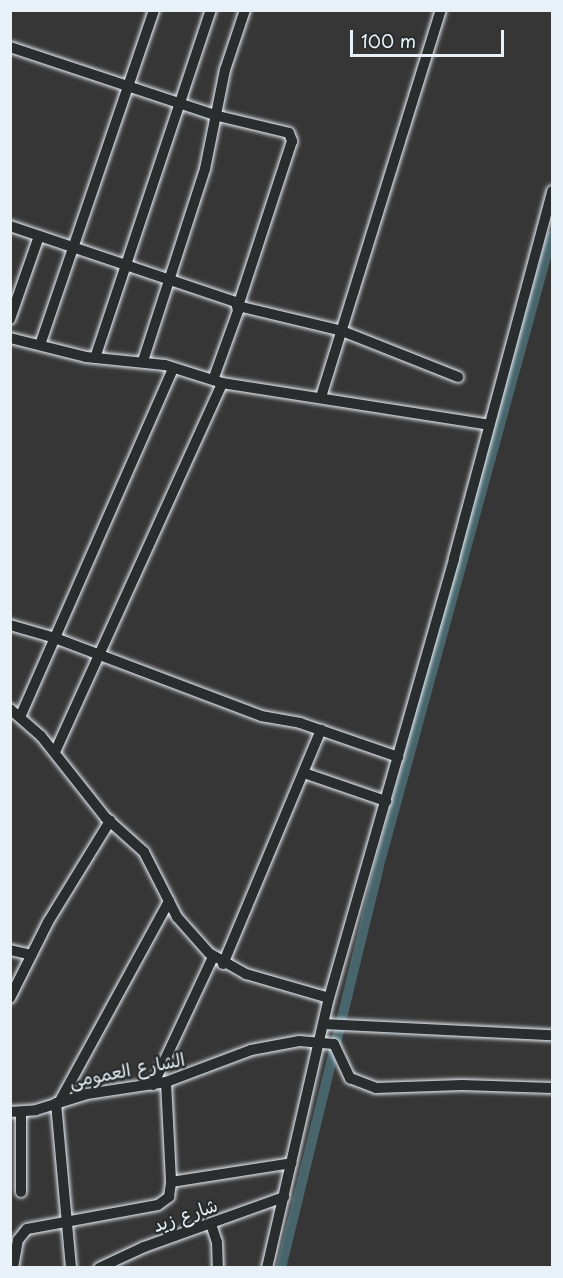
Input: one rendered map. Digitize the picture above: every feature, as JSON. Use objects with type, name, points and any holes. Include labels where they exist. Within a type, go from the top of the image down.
[{"type":"street","points":[[40,345],[75,249],[154,10]]},
{"type":"street","points":[[95,358],[211,10]]},
{"type":"street","points":[[143,361],[205,169],[225,70],[245,10]]},
{"type":"street","points":[[321,397],[441,10]]},
{"type":"street","points":[[10,47],[128,85],[214,116],[289,132],[292,141],[238,306],[218,381],[100,655],[55,752]]},
{"type":"street","points":[[267,1268],[328,998],[386,801],[552,191]]},
{"type":"street","points":[[10,226],[232,300],[238,306],[342,331],[458,377]]},
{"type":"street","points":[[10,319],[39,236]]},
{"type":"street","points":[[10,338],[95,358],[143,361],[218,381],[489,425]]},
{"type":"street","points":[[21,715],[173,368]]},
{"type":"street","points":[[10,625],[55,638],[261,716],[321,730],[398,757]]},
{"type":"street","points":[[10,709],[21,715],[55,752],[110,821],[144,852],[183,925],[213,957],[223,964],[328,998]]},
{"type":"street","points":[[223,964],[321,730]]},
{"type":"street","points":[[304,773],[386,801]]},
{"type":"street","points":[[12,993],[31,955],[110,821]]},
{"type":"street","points":[[71,1268],[58,1102],[169,901]]},
{"type":"street","points":[[10,950],[31,955]]},
{"type":"street","points":[[153,1085],[213,957]]},
{"type":"street","points":[[323,1024],[552,1035]]},
{"type":"street","points":[[319,1042],[334,1044],[345,1072],[364,1086],[552,1089]]},
{"type":"street","name":"الشارع العمومى","points":[[16,1112],[166,1082],[267,1046],[319,1042]]},
{"type":"street","points":[[13,1268],[13,1255],[18,1240],[27,1229],[158,1205],[169,1197],[171,1182],[166,1082]]},
{"type":"street","points":[[16,1112],[21,1192]]},
{"type":"street","points":[[171,1182],[292,1163]]},
{"type":"street","name":"شارع زيد","points":[[99,1268],[284,1197]]},
{"type":"street","points":[[211,1224],[217,1242],[219,1268]]},
{"type":"waterway","points":[[281,1268],[378,869],[552,235]]}]
